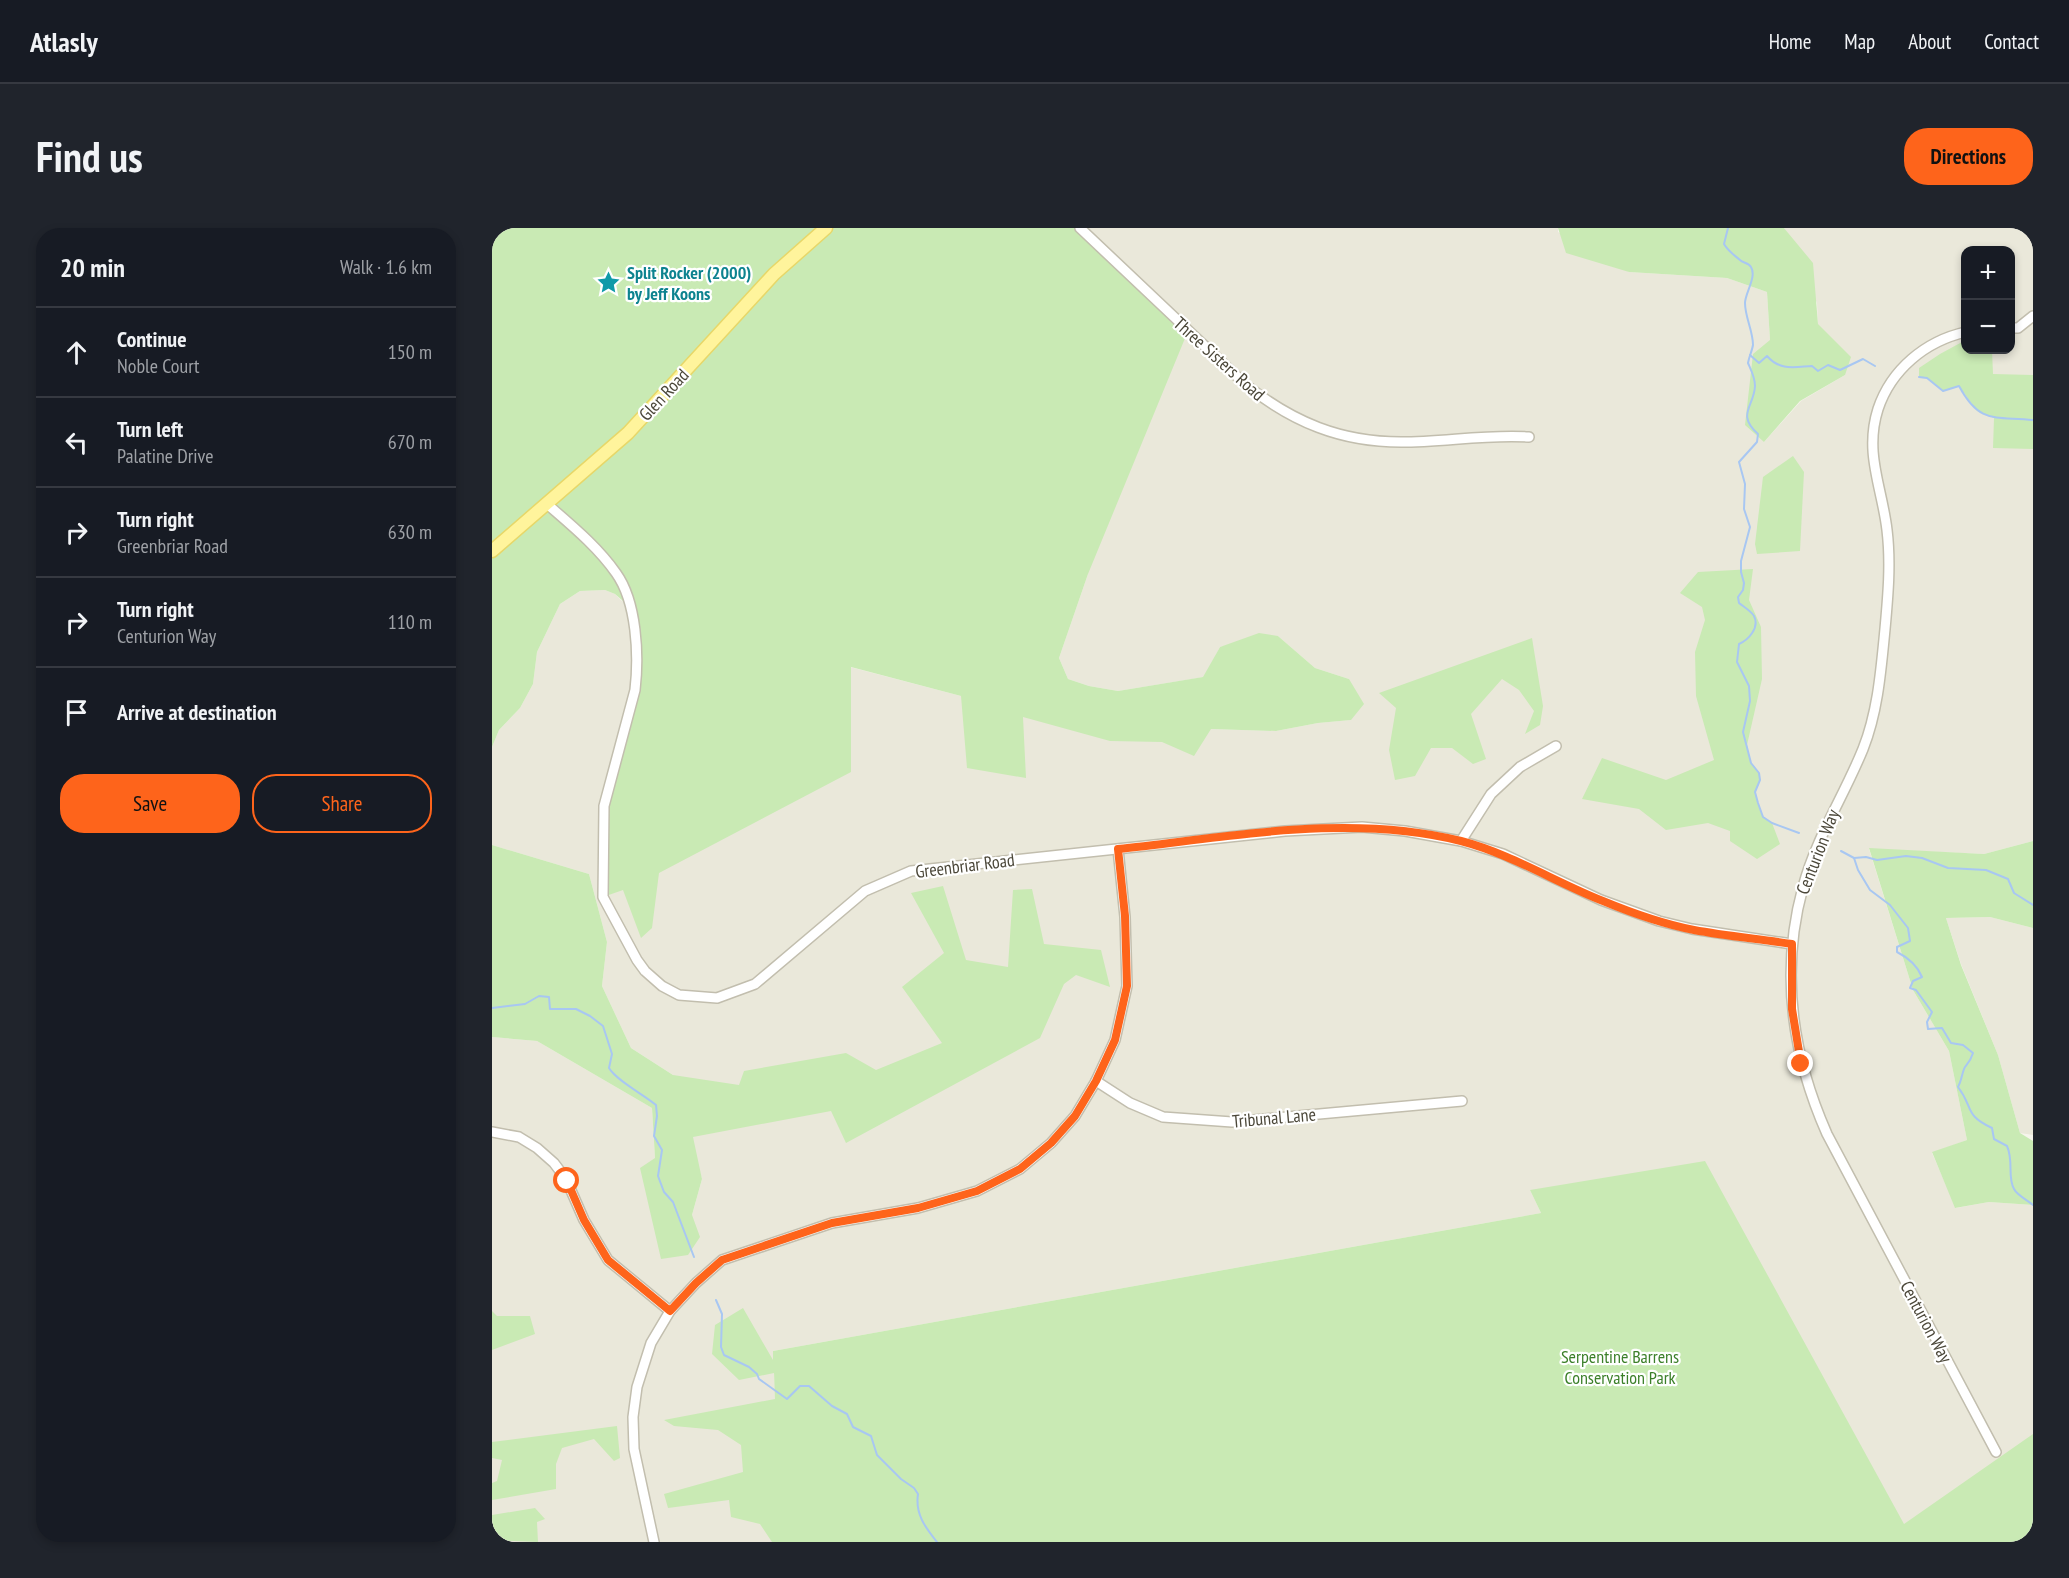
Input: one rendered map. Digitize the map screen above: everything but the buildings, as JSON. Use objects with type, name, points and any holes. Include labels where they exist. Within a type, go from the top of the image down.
[{"type":"main road","name":"Glen Road","points":[[492,551],[628,433],[774,274],[826,228]]},
{"type":"street","name":"Three Sisters Road","points":[[1080,228],[1246,385],[1291,417],[1354,438],[1390,441],[1529,437]]},
{"type":"street","points":[[2015,328],[2033,316]]},
{"type":"street","name":"Centurion Way","points":[[1961,333],[1938,341],[1911,359],[1889,385],[1878,409],[1872,448],[1873,464],[1886,526],[1889,578],[1879,689],[1871,726],[1862,750],[1811,863],[1801,894],[1792,944],[1791,986],[1795,1036],[1815,1108],[1996,1452]]},
{"type":"street","name":"Greenbriar Road","points":[[547,504],[586,539],[617,574],[632,608],[636,651],[635,690],[604,806],[603,897],[645,971],[662,986],[679,995],[717,998],[755,984],[865,891],[911,871],[1285,831],[1362,827],[1405,831],[1461,841],[1503,855],[1600,900],[1659,921],[1692,929],[1792,944]]},
{"type":"street","points":[[1461,841],[1491,794],[1520,767],[1556,746]]},
{"type":"street","points":[[654,1542],[634,1449],[633,1418],[637,1387],[651,1343],[670,1311],[722,1260],[832,1223],[918,1208],[977,1191],[1020,1169],[1051,1143],[1075,1116],[1113,1048],[1127,986],[1125,916],[1118,849]]},
{"type":"street","name":"Tribunal Lane","points":[[1096,1081],[1130,1103],[1163,1117],[1232,1122],[1462,1101]]},
{"type":"street","points":[[492,1132],[519,1137],[537,1148],[554,1163],[566,1179],[584,1220],[608,1260],[670,1311]]},
{"type":"shaded area","points":[[1080,228],[1558,228],[1558,232],[1629,272],[1727,278],[1767,292],[1770,340],[1764,442],[1801,401],[1845,375],[1818,325],[1817,303],[1784,228],[2033,228],[2033,841],[1984,854],[1869,849],[1913,990],[1949,1051],[1967,1140],[1932,1153],[1956,1208],[1989,1202],[2033,1205],[2033,1435],[1905,1527],[1530,1190],[1541,1213],[773,1351],[783,1542],[492,1542],[492,1037],[537,1041],[652,1108],[655,1158],[692,1215],[702,1179],[673,1075],[631,1048],[602,986],[607,942],[589,874],[492,845],[492,747],[499,730],[520,708],[533,684],[537,652],[560,604],[580,591],[605,590],[615,594],[622,601],[850,667],[961,696],[1211,729],[1276,731],[1318,723],[1351,720],[1349,679],[1315,668],[1278,636],[1220,647],[1204,677],[1118,691],[1089,686],[1068,679],[1059,658],[1088,574]]},
{"type":"shaded area","points":[[1990,917],[2033,928],[2033,1135],[2020,1133],[1998,1055],[1961,964],[1946,918]]},
{"type":"green space","points":[[492,228],[1080,228],[1188,331],[1088,574],[1059,658],[1068,679],[1089,686],[1118,691],[1203,677],[1220,647],[1259,633],[1278,636],[1315,668],[1349,679],[1364,704],[1351,720],[1318,723],[1276,731],[1211,729],[1194,756],[1162,742],[1110,741],[1023,717],[1026,778],[967,768],[961,696],[851,667],[851,772],[659,873],[652,928],[641,938],[623,890],[603,897],[604,806],[632,690],[635,642],[631,608],[615,594],[605,590],[580,591],[560,604],[537,652],[533,684],[520,708],[499,730],[492,747]]},
{"type":"green space","points":[[1558,228],[1784,228],[1813,263],[1818,324],[1851,357],[1845,375],[1800,401],[1764,442],[1745,425],[1753,354],[1770,340],[1767,292],[1727,278],[1629,272],[1566,253]]},
{"type":"green space","points":[[1961,343],[1961,354],[1992,354],[1993,374],[2033,375],[2033,449],[1993,448],[1994,418],[1977,411],[1959,386],[1943,391],[1927,378],[1919,377],[1919,368]]},
{"type":"green space","points":[[1793,456],[1804,472],[1800,551],[1757,554],[1755,544],[1763,477]]},
{"type":"green space","points":[[1753,569],[1749,600],[1761,627],[1762,679],[1747,745],[1751,763],[1759,773],[1760,780],[1755,792],[1758,803],[1763,817],[1772,823],[1780,844],[1757,859],[1730,841],[1730,831],[1708,823],[1666,830],[1639,809],[1582,799],[1602,758],[1666,780],[1714,760],[1696,696],[1695,652],[1705,620],[1702,607],[1680,593],[1698,572]]},
{"type":"green space","points":[[1532,638],[1543,706],[1540,725],[1525,734],[1534,711],[1519,690],[1502,679],[1471,714],[1486,759],[1473,764],[1452,748],[1431,748],[1415,776],[1395,780],[1389,750],[1396,708],[1379,693]]},
{"type":"green space","points":[[2033,841],[2033,928],[1990,917],[1946,918],[1961,965],[1998,1055],[2020,1133],[2033,1141],[2033,1205],[1989,1202],[1955,1208],[1932,1152],[1967,1140],[1949,1051],[1913,990],[1869,848],[1984,854]]},
{"type":"green space","points":[[492,845],[589,874],[607,942],[602,986],[631,1048],[673,1075],[739,1085],[744,1071],[846,1053],[876,1070],[942,1043],[902,987],[944,953],[911,893],[943,886],[966,960],[1008,967],[1013,890],[1032,889],[1044,944],[1101,950],[1110,987],[1076,975],[1064,984],[1040,1038],[846,1143],[831,1111],[693,1137],[702,1179],[692,1215],[700,1237],[688,1255],[661,1259],[640,1168],[655,1158],[652,1108],[537,1041],[492,1037]]},
{"type":"green space","name":"Serpentine Barrens Conservation Park","points":[[1705,1161],[1904,1524],[2033,1434],[2033,1542],[772,1542],[760,1524],[731,1517],[729,1500],[668,1508],[664,1494],[743,1472],[741,1445],[718,1430],[674,1426],[664,1420],[775,1399],[774,1373],[739,1380],[712,1354],[715,1325],[743,1308],[773,1360],[773,1351],[1541,1213],[1530,1190]]},
{"type":"green space","points":[[492,1311],[497,1316],[530,1316],[535,1334],[492,1350]]},
{"type":"green space","points":[[617,1426],[620,1458],[614,1461],[594,1439],[562,1448],[556,1464],[556,1489],[492,1500],[492,1483],[497,1481],[502,1460],[492,1458],[492,1442]]},
{"type":"green space","points":[[535,1508],[545,1519],[537,1522],[538,1542],[492,1540],[492,1515]]},
{"type":"waterway","points":[[1728,228],[1724,244],[1733,255],[1750,266],[1753,275],[1745,303],[1753,345],[1748,363],[1755,386],[1747,416],[1758,434],[1757,442],[1739,462],[1745,484],[1744,509],[1750,527],[1741,561],[1743,590],[1738,597],[1739,603],[1751,612],[1755,620],[1752,633],[1739,644],[1737,662],[1749,686],[1750,701],[1743,732],[1751,763],[1759,773],[1760,780],[1755,792],[1763,817],[1772,823],[1799,833]]},
{"type":"waterway","points":[[1750,355],[1759,363],[1767,356],[1782,366],[1812,366],[1818,371],[1828,365],[1840,370],[1863,359],[1875,366]]},
{"type":"waterway","points":[[1919,377],[1927,378],[1943,391],[1959,386],[1974,407],[1982,413],[1998,418],[2033,420]]},
{"type":"waterway","points":[[1841,851],[1854,858],[1866,857],[1877,860],[1906,856],[1922,858],[1948,868],[1986,870],[2008,879],[2014,893],[2033,905]]},
{"type":"waterway","points":[[1854,858],[1870,890],[1890,905],[1908,928],[1910,941],[1897,947],[1897,952],[1912,962],[1922,977],[1913,981],[1910,988],[1916,990],[1932,1012],[1927,1022],[1928,1029],[1942,1028],[1951,1043],[1963,1045],[1973,1053],[1958,1087],[1973,1115],[1992,1128],[1994,1139],[2007,1146],[2014,1189],[2033,1205]]},
{"type":"waterway","points":[[492,1008],[525,1004],[539,996],[549,997],[550,1009],[576,1009],[603,1026],[612,1054],[609,1068],[624,1083],[656,1105],[654,1136],[662,1150],[658,1176],[664,1192],[673,1202],[694,1257]]},
{"type":"waterway","points":[[716,1300],[722,1314],[721,1347],[724,1355],[749,1367],[759,1379],[787,1399],[800,1386],[809,1386],[832,1406],[847,1414],[853,1427],[871,1436],[877,1455],[901,1479],[914,1488],[918,1494],[918,1508],[922,1520],[937,1542]]},
{"type":"place","name":"Split Rocker (2000) by Jeff Koons","points":[[609,283]]},
{"type":"route","points":[[567,1181],[584,1220],[608,1260],[670,1311],[722,1260],[832,1223],[918,1208],[977,1191],[1020,1169],[1051,1143],[1075,1116],[1113,1048],[1127,986],[1125,916],[1118,849],[1285,831],[1362,827],[1405,831],[1461,841],[1503,855],[1600,900],[1659,921],[1692,929],[1792,944],[1792,1009],[1801,1064]]}]
